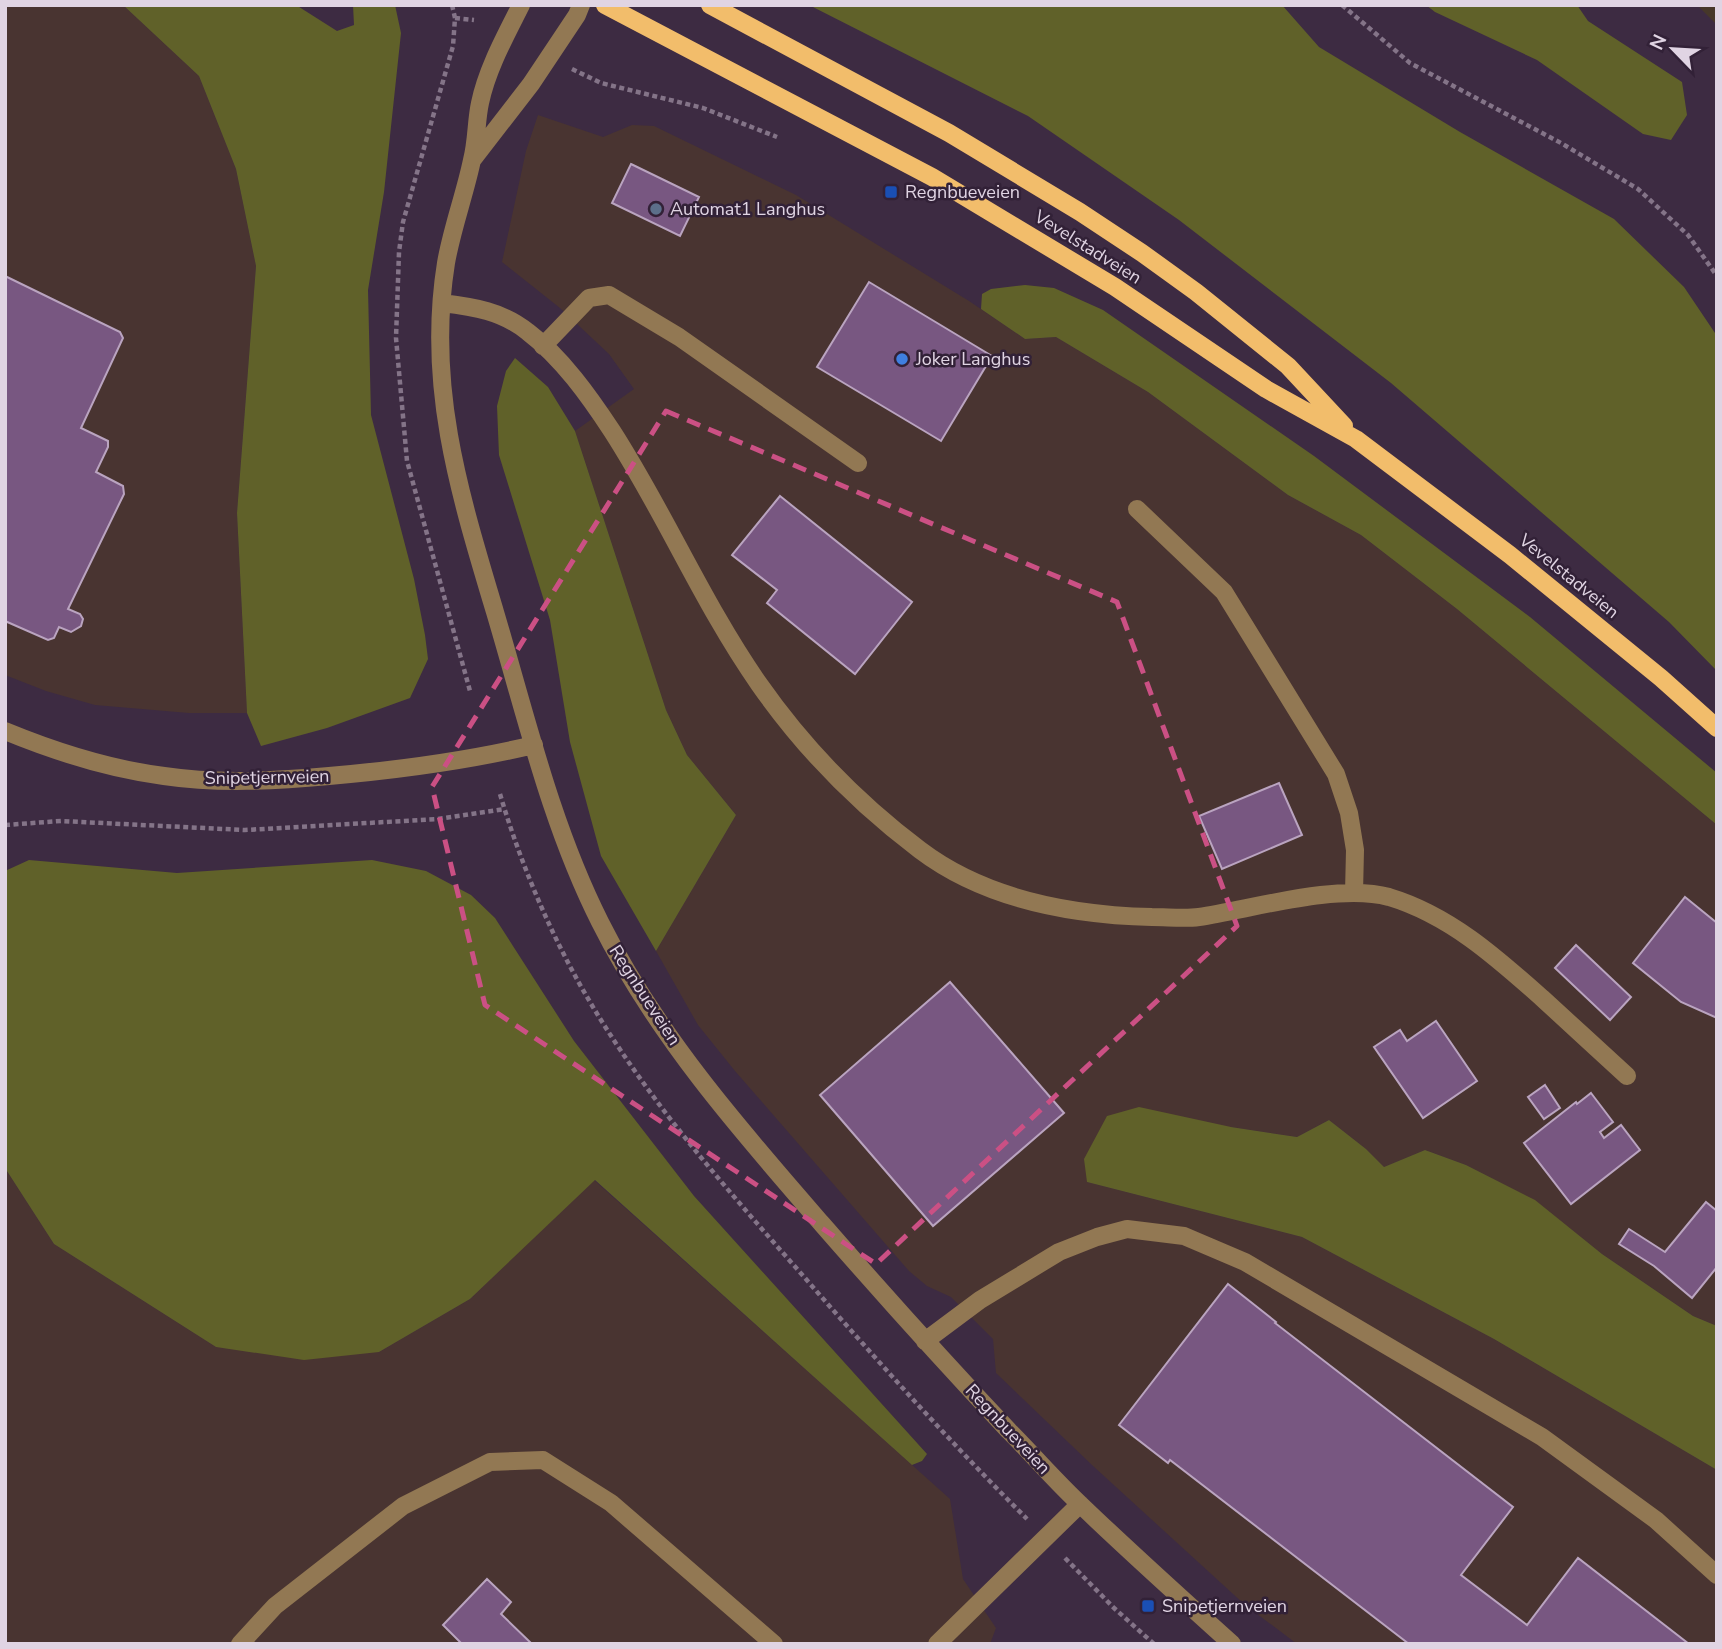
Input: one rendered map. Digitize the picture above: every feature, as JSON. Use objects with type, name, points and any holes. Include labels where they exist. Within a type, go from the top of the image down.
[{"type":"main road","name":"Vevelstadveien","points":[[605,5],[954,190],[1115,287],[1266,389],[1356,439],[1551,588],[1661,678],[1717,728]]},
{"type":"main road","name":"Vevelstadveien","points":[[710,5],[949,133],[1142,253],[1207,300],[1289,366],[1356,439]]},
{"type":"street","name":"Regnbueveien","points":[[521,5],[480,99],[473,159],[446,264],[439,340],[441,387],[443,411],[460,491],[534,744],[551,799],[597,918],[629,978],[663,1029],[785,1181],[925,1341],[1080,1504],[1232,1644]]},
{"type":"street","name":"Regnbueveien","points":[[473,159],[531,84],[581,5]]},
{"type":"street","points":[[543,346],[589,298],[610,295],[679,337],[858,463]]},
{"type":"street","points":[[442,303],[479,307],[489,311],[528,331],[561,363],[592,401],[627,454],[723,629],[761,687],[808,745],[862,802],[923,852],[969,879],[1013,898],[1063,909],[1121,916],[1194,918],[1289,900],[1354,893],[1388,897],[1433,916],[1476,940],[1628,1076]]},
{"type":"street","points":[[1137,509],[1224,592],[1336,774],[1349,813],[1355,850],[1354,893]]},
{"type":"street","name":"Snipetjernveien","points":[[5,732],[81,758],[118,767],[164,776],[247,781],[382,772],[488,756],[534,744]]},
{"type":"street","points":[[925,1341],[980,1300],[1059,1251],[1127,1229],[1184,1236],[1245,1262],[1542,1437],[1656,1520],[1717,1575]]},
{"type":"street","points":[[240,1644],[275,1606],[403,1506],[490,1462],[543,1460],[611,1503],[774,1644]]},
{"type":"street","points":[[937,1644],[1080,1504]]},
{"type":"path","points":[[1342,5],[1410,63],[1561,143],[1639,189],[1688,235],[1717,276]]},
{"type":"path","points":[[455,18],[474,20]]},
{"type":"path","points":[[571,69],[601,83],[703,108],[777,136]]},
{"type":"path","points":[[500,794],[555,937],[589,1001],[625,1058],[686,1140],[891,1377],[1114,1608],[1154,1644]]},
{"type":"path","points":[[5,825],[61,821],[246,830],[438,819],[505,809]]},
{"type":"highlighted area","points":[[666,411],[1117,602],[1237,926],[876,1264],[485,1005],[432,787]]},
{"type":"shaded area","points":[[5,5],[123,5],[199,76],[236,169],[256,266],[237,513],[247,713],[189,713],[95,705],[46,691],[5,675]]},
{"type":"shaded area","points":[[123,5],[296,5],[337,31],[354,25],[353,5],[395,5],[401,33],[384,192],[368,290],[371,415],[414,579],[428,659],[410,698],[327,728],[261,746],[247,713],[237,513],[256,266],[236,169],[199,76]]},
{"type":"shaded area","points":[[809,5],[1282,5],[1319,47],[1460,132],[1614,219],[1684,287],[1717,336],[1717,671],[1669,622],[1391,383],[1179,220],[1028,116]]},
{"type":"shaded area","points":[[1426,5],[1577,5],[1588,21],[1682,82],[1687,115],[1671,140],[1643,134],[1537,60],[1435,12]]},
{"type":"shaded area","points":[[1697,5],[1717,5],[1717,25]]},
{"type":"shaded area","points":[[538,115],[603,137],[632,125],[654,126],[796,195],[969,301],[1025,339],[1056,337],[1148,392],[1288,495],[1361,535],[1457,609],[1717,825],[1717,1326],[1693,1316],[1602,1254],[1534,1200],[1466,1165],[1425,1150],[1384,1167],[1329,1120],[1297,1137],[1231,1127],[1087,1182],[1302,1237],[1494,1339],[1717,1470],[1717,1644],[1297,1644],[1244,1604],[996,1373],[993,1339],[951,1297],[927,1286],[909,1271],[698,1025],[656,951],[736,815],[687,755],[666,710],[575,431],[634,389],[609,354],[560,308],[502,262],[526,151]]},
{"type":"shaded area","points":[[1025,285],[1054,288],[1103,310],[1314,456],[1530,617],[1717,773],[1717,825],[1457,609],[1361,535],[1288,495],[1148,392],[1056,337],[1025,339],[981,309],[982,294],[991,289]]},
{"type":"shaded area","points":[[515,358],[548,387],[575,431],[666,710],[687,755],[736,815],[656,951],[601,856],[570,742],[550,620],[499,455],[497,406],[506,371]]},
{"type":"shaded area","points":[[29,860],[177,873],[372,860],[426,871],[471,895],[495,918],[574,1041],[694,1196],[927,1454],[922,1461],[912,1465],[595,1180],[470,1299],[379,1352],[304,1360],[216,1347],[54,1244],[5,1168],[5,871]]},
{"type":"shaded area","points":[[1139,1107],[1231,1127],[1297,1137],[1329,1120],[1384,1167],[1425,1150],[1466,1165],[1535,1200],[1602,1254],[1693,1316],[1717,1326],[1717,1470],[1494,1339],[1302,1237],[1087,1182],[1084,1159],[1107,1116]]},
{"type":"shaded area","points":[[5,1168],[54,1244],[216,1347],[379,1352],[470,1299],[594,1180],[950,1499],[963,1579],[996,1628],[990,1644],[5,1644]]},
{"type":"building","points":[[631,164],[699,197],[680,236],[612,203]]},
{"type":"building","points":[[5,276],[120,332],[123,338],[81,428],[108,441],[108,447],[96,472],[123,486],[124,494],[68,609],[80,614],[83,619],[81,626],[71,632],[59,627],[54,638],[48,640],[5,621]]},
{"type":"building","points":[[869,282],[992,356],[941,441],[817,367]]},
{"type":"building","points":[[780,496],[912,602],[855,674],[767,603],[777,590],[732,555]]},
{"type":"building","points":[[1279,783],[1302,835],[1222,869],[1199,816]]},
{"type":"building","points":[[1685,897],[1717,923],[1717,1018],[1681,1002],[1633,963]]},
{"type":"building","points":[[1576,945],[1631,997],[1610,1020],[1555,968]]},
{"type":"building","points":[[950,982],[1064,1113],[933,1226],[820,1095]]},
{"type":"building","points":[[1436,1021],[1477,1081],[1423,1118],[1374,1047],[1400,1030],[1407,1041]]},
{"type":"building","points":[[1545,1085],[1560,1108],[1544,1119],[1528,1097]]},
{"type":"building","points":[[1591,1093],[1613,1122],[1600,1132],[1604,1138],[1621,1125],[1640,1150],[1571,1204],[1524,1143]]},
{"type":"building","points":[[1706,1202],[1717,1211],[1717,1267],[1692,1298],[1654,1266],[1619,1244],[1629,1229],[1665,1252]]},
{"type":"building","points":[[1228,1284],[1513,1507],[1461,1575],[1527,1625],[1578,1558],[1689,1644],[1409,1644],[1170,1460],[1168,1463],[1119,1425]]},
{"type":"building","points":[[487,1579],[511,1602],[501,1614],[532,1644],[462,1644],[443,1625]]},
{"type":"place","name":"Regnbueveien","points":[[891,192]]},
{"type":"place","name":"Automat1 Langhus","points":[[656,209]]},
{"type":"place","name":"Joker Langhus","points":[[902,359]]},
{"type":"place","name":"Snipetjernveien","points":[[1148,1606]]}]
